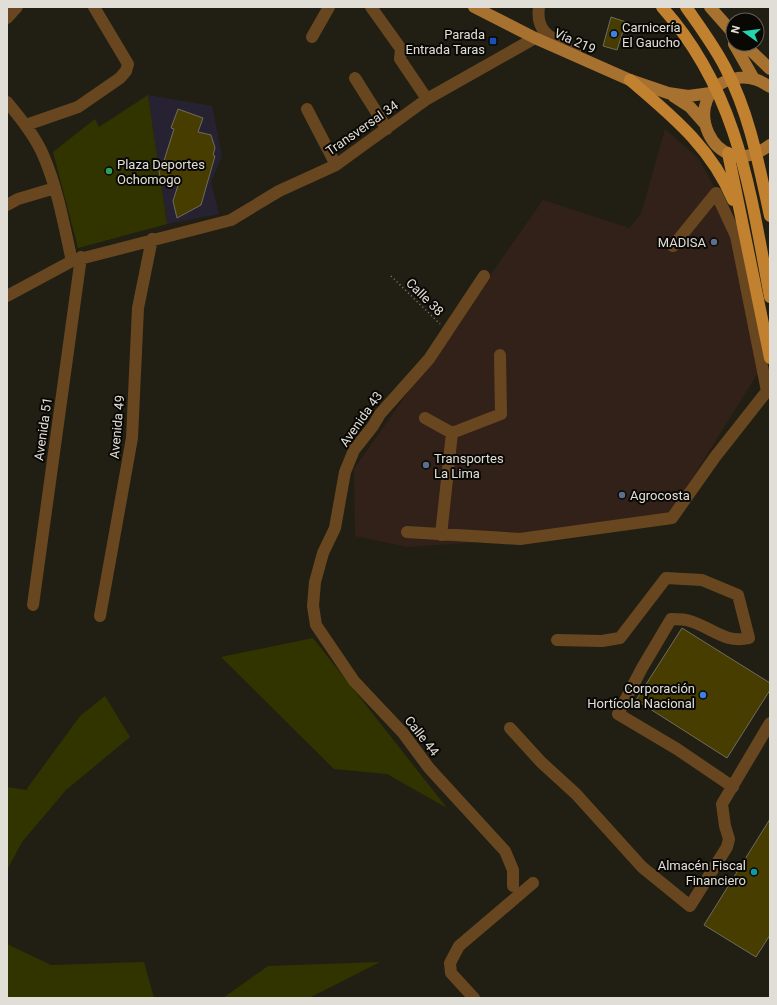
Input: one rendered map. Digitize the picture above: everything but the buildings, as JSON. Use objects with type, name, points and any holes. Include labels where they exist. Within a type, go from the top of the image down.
[{"type":"highway","points":[[662,7],[694,47],[728,114],[740,148],[770,297]]},
{"type":"highway","points":[[686,7],[717,53],[736,90],[752,135],[770,216]]},
{"type":"highway","points":[[630,80],[683,126],[710,159],[733,200],[747,246]]},
{"type":"highway","points":[[728,153],[770,358]]},
{"type":"main road","name":"Vía 219","points":[[474,7],[522,32],[630,80],[668,93],[688,96],[712,93]]},
{"type":"main road","points":[[713,11],[725,24]]},
{"type":"main road","points":[[713,11],[725,30]]},
{"type":"main road","points":[[738,52],[754,79]]},
{"type":"main road","points":[[752,52],[770,69]]},
{"type":"main road","points":[[705,124],[705,108],[712,93],[719,85],[729,79],[740,77],[754,79],[763,82],[770,87]]},
{"type":"main road","name":"Vía 219","points":[[668,93],[690,107],[705,124],[709,136],[717,146],[728,153]]},
{"type":"main road","points":[[728,153],[739,156],[751,155],[762,152],[770,146]]},
{"type":"street","points":[[7,18],[17,7]]},
{"type":"street","points":[[26,125],[78,107],[120,78],[126,71],[128,64],[94,7]]},
{"type":"street","points":[[312,37],[329,7]]},
{"type":"street","points":[[371,7],[400,49],[400,59],[427,99]]},
{"type":"street","points":[[540,7],[538,17],[540,26],[544,32],[605,70]]},
{"type":"street","name":"Transversal 34","points":[[7,296],[77,259],[232,220],[279,191],[336,164],[427,99],[535,38]]},
{"type":"street","points":[[354,78],[387,129]]},
{"type":"street","name":"Avenida 51","points":[[7,102],[26,125],[44,156],[77,259],[33,605]]},
{"type":"street","points":[[306,109],[336,164]]},
{"type":"street","points":[[7,205],[18,199],[55,188]]},
{"type":"street","points":[[407,532],[520,539],[672,518],[715,457],[769,392],[736,236],[716,193],[673,246]]},
{"type":"street","name":"Avenida 49","points":[[100,616],[132,438],[138,308],[152,239]]},
{"type":"street","name":"Avenida 43","points":[[313,601],[315,582],[323,554],[335,528],[345,472],[354,450],[373,426],[380,414],[429,359],[484,276]]},
{"type":"street","points":[[452,433],[501,414],[500,355]]},
{"type":"street","points":[[425,418],[452,433]]},
{"type":"street","points":[[441,534],[452,433]]},
{"type":"street","points":[[557,640],[602,641],[620,638],[666,578],[702,580],[738,595],[748,638],[738,641],[728,639],[690,621],[671,619],[642,668],[618,714],[677,749],[733,787]]},
{"type":"street","name":"Calle 44","points":[[313,601],[316,625],[354,681],[403,733],[429,768],[505,851],[513,870],[513,886]]},
{"type":"street","points":[[510,728],[541,762],[576,794],[642,867],[690,906],[727,847],[729,839],[724,826],[722,804],[770,723]]},
{"type":"street","points":[[474,998],[451,973],[450,963],[459,946],[533,884]]},
{"type":"path","name":"Calle 38","points":[[391,276],[447,332]]},
{"type":"shaded area","points":[[148,95],[212,106],[222,156],[211,182],[219,214],[167,224]]},
{"type":"shaded area","name":"Plaza Deportes Ochomogo","points":[[148,95],[167,224],[78,248],[53,152],[95,119],[99,127]]},
{"type":"shaded area","points":[[665,129],[699,159],[724,205],[758,373],[663,525],[520,539],[407,547],[355,536],[354,469],[543,200],[629,228],[641,214]]},
{"type":"shaded area","points":[[313,638],[447,808],[387,774],[334,769],[221,657]]},
{"type":"shaded area","points":[[105,696],[130,737],[66,790],[22,842],[7,870],[7,787],[26,790],[80,716]]},
{"type":"shaded area","points":[[7,944],[51,965],[144,962],[154,998],[7,998]]},
{"type":"shaded area","points":[[380,962],[309,998],[223,998],[268,966]]},
{"type":"place","name":"Carnicería El Gaucho","points":[[614,34]]},
{"type":"place","name":"Parada Entrada Taras","points":[[493,41]]},
{"type":"place","name":"Plaza Deportes Ochomogo","points":[[109,171]]},
{"type":"place","name":"MADISA","points":[[714,242]]},
{"type":"place","name":"Transportes La Lima","points":[[426,465]]},
{"type":"place","name":"Agrocosta","points":[[622,495]]},
{"type":"place","name":"Corporación Hortícola Nacional","points":[[703,695]]},
{"type":"place","name":"Almacén Fiscal Financiero","points":[[754,872]]}]
